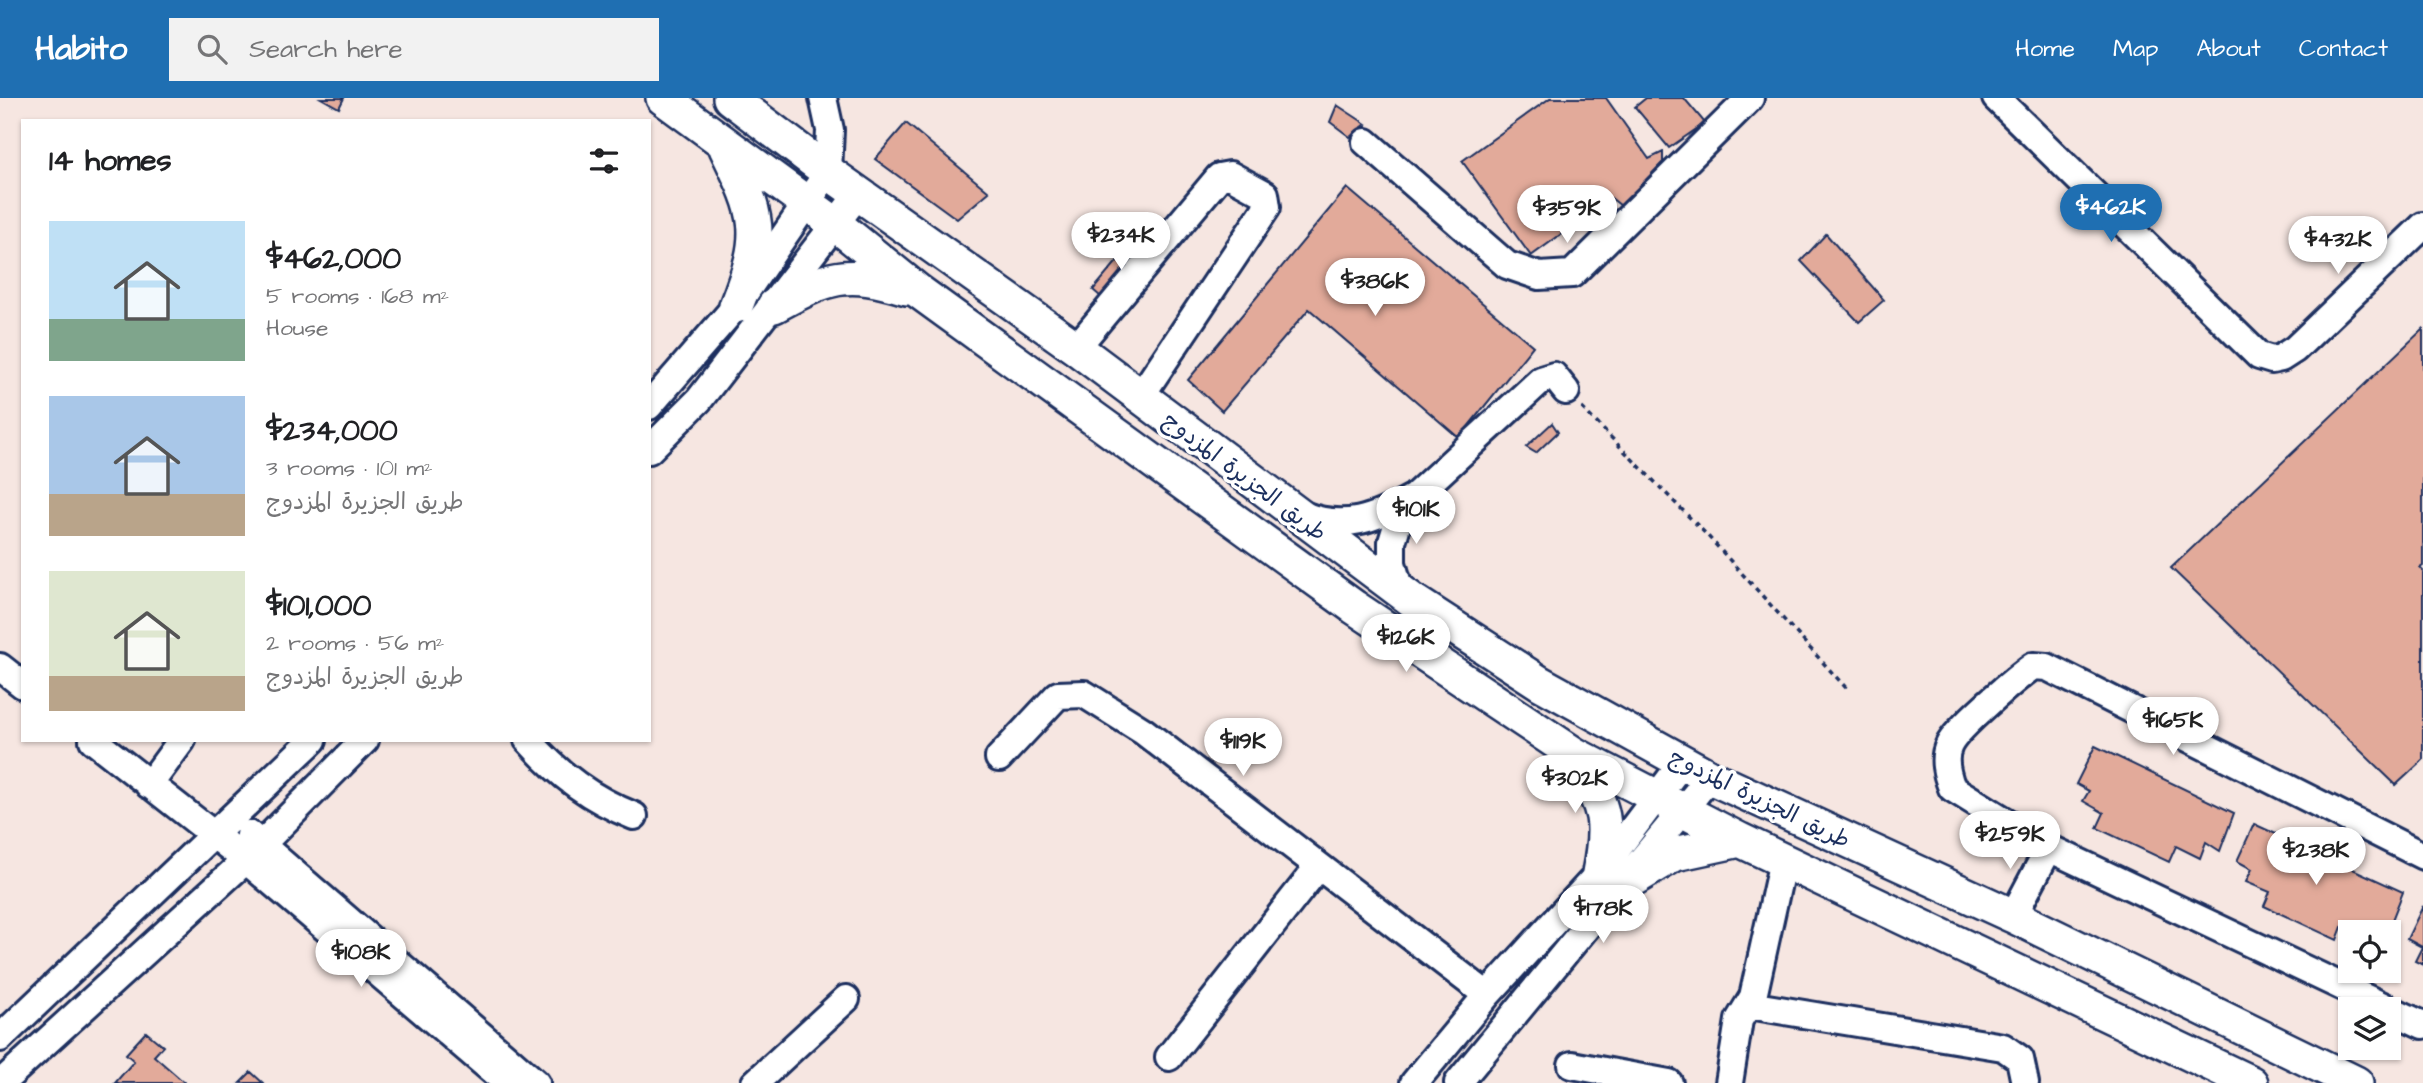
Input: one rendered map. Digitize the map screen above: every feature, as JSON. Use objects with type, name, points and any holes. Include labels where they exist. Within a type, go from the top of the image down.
[{"type":"main road","name":"طريق الجزيرة المزدوج","points":[[663,98],[834,223],[918,291],[1354,607],[1574,754],[1783,860],[2251,1083]]},
{"type":"main road","name":"طريق الجزيرة المزدوج","points":[[730,98],[828,173],[1076,348],[1412,600],[1541,683],[1696,769],[2013,916],[2356,1083]]},
{"type":"main road","points":[[724,142],[755,212],[756,235],[751,268],[736,306]]},
{"type":"main road","points":[[774,306],[828,279],[852,276],[876,279],[918,291]]},
{"type":"main road","points":[[1574,754],[1606,817],[1609,880],[1675,854],[1740,839]]},
{"type":"street","points":[[651,404],[736,306],[828,173],[830,130],[824,98]]},
{"type":"street","points":[[1366,142],[1507,265],[1539,276],[1572,274],[1750,98]]},
{"type":"street","points":[[1996,98],[2259,356],[2272,360],[2281,358],[2312,334],[2423,226]]},
{"type":"street","points":[[1076,348],[1219,177],[1230,175],[1265,194],[1267,207],[1140,397]]},
{"type":"street","points":[[651,448],[699,400],[859,193]]},
{"type":"street","points":[[1412,600],[1398,584],[1394,573],[1392,542],[1399,519],[1416,495],[1541,380],[1554,376],[1566,391]]},
{"type":"street","points":[[1277,501],[1324,523],[1345,523],[1382,515],[1416,495]]},
{"type":"street","points":[[2423,856],[2047,667],[2033,666],[1997,696],[1948,745],[1945,771],[1952,788],[2049,848],[2423,1025]]},
{"type":"street","points":[[0,667],[21,683]]},
{"type":"street","points":[[999,758],[1058,695],[1084,694],[1143,731],[1487,995]]},
{"type":"street","points":[[95,742],[149,785],[223,828],[536,1083]]},
{"type":"street","points":[[149,785],[181,742]]},
{"type":"street","points":[[0,1038],[311,742]]},
{"type":"street","points":[[1,1083],[254,852],[363,742]]},
{"type":"street","points":[[530,742],[566,778],[600,802],[634,816]]},
{"type":"street","points":[[1458,1083],[1609,880],[1696,769]]},
{"type":"street","points":[[2013,916],[2049,848]]},
{"type":"street","points":[[254,852],[507,1083]]},
{"type":"street","points":[[1729,1083],[1739,1020],[1749,1005],[1783,860]]},
{"type":"street","points":[[1169,1057],[1318,867]]},
{"type":"street","points":[[1414,1083],[1487,995],[1609,880]]},
{"type":"street","points":[[755,1083],[846,999]]},
{"type":"street","points":[[1749,1005],[2003,1047],[2020,1059],[2025,1083]]},
{"type":"street","points":[[1572,1065],[1669,1083]]},
{"type":"path","points":[[1566,391],[1706,534],[1847,690]]},
{"type":"building","points":[[321,98],[344,98],[339,108]]},
{"type":"building","points":[[1550,98],[1606,98],[1649,159],[1663,152],[1663,162],[1621,206],[1611,198],[1531,256],[1462,161]]},
{"type":"building","points":[[1646,98],[1684,98],[1705,123],[1669,148],[1635,107]]},
{"type":"building","points":[[1337,105],[1366,124],[1350,137],[1330,122]]},
{"type":"building","points":[[906,123],[989,192],[957,219],[875,159]]},
{"type":"building","points":[[1347,188],[1533,346],[1459,438],[1309,309],[1222,411],[1188,380]]},
{"type":"building","points":[[1826,234],[1884,300],[1859,322],[1801,261]]},
{"type":"building","points":[[1135,240],[1149,251],[1109,304],[1093,290]]},
{"type":"building","points":[[2423,329],[2423,566],[2420,568],[2423,571],[2423,760],[2396,785],[2171,568]]},
{"type":"building","points":[[1552,423],[1558,432],[1536,453],[1526,447]]},
{"type":"building","points":[[2095,746],[2234,813],[2220,851],[2206,842],[2200,858],[2176,846],[2169,862],[2097,828],[2104,813],[2083,801],[2089,791],[2076,784]]},
{"type":"building","points":[[2254,824],[2403,892],[2392,920],[2338,920],[2337,940],[2264,906],[2270,892],[2246,882],[2252,869],[2237,861]]},
{"type":"building","points":[[2423,906],[2423,965],[2415,961],[2422,947],[2407,939]]},
{"type":"building","points":[[146,1032],[163,1046],[154,1056],[185,1083],[115,1083],[134,1061],[126,1054]]},
{"type":"building","points":[[251,1072],[263,1083],[240,1083]]}]
